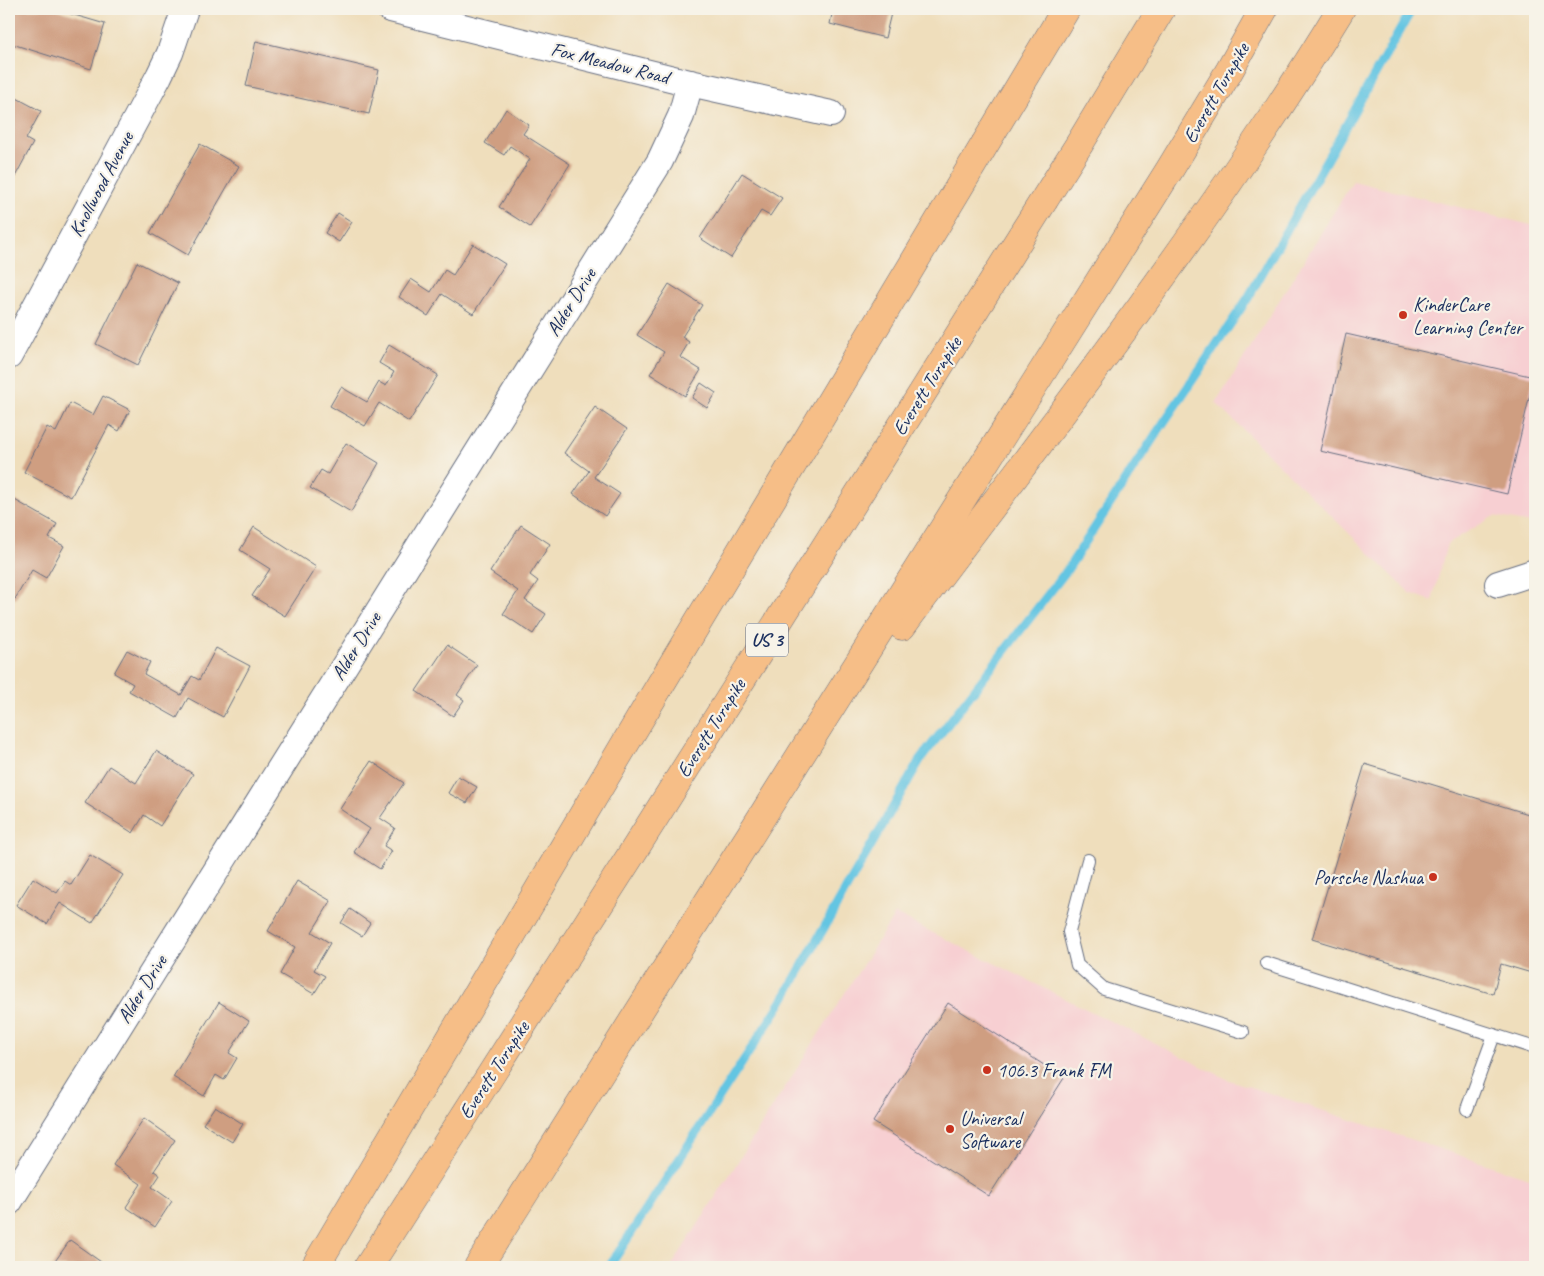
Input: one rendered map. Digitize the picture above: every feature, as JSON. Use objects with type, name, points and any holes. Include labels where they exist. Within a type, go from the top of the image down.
[{"type":"highway","points":[[315,1267],[1066,9]]},
{"type":"highway","name":"Everett Turnpike","points":[[368,1267],[631,856],[1064,168],[1160,9]]},
{"type":"highway","name":"Everett Turnpike","points":[[478,1267],[1170,170],[1228,74],[1264,9]]},
{"type":"highway","points":[[782,785],[1145,301],[1246,156],[1341,9]]},
{"type":"street","name":"Knollwood Avenue","points":[[9,356],[159,76],[170,53],[185,9]]},
{"type":"street","name":"Fox Meadow Road","points":[[390,9],[690,84],[831,114]]},
{"type":"street","name":"Alder Drive","points":[[9,1202],[18,1167],[660,160],[680,116],[690,84]]},
{"type":"street","points":[[1498,584],[1535,572]]},
{"type":"lane","points":[[1088,860],[1068,932],[1077,965],[1104,989],[1243,1032]]},
{"type":"lane","points":[[1266,963],[1535,1048]]},
{"type":"lane","points":[[1467,1109],[1494,1035]]},
{"type":"shaded area","name":"KinderCare Learning Center","points":[[1353,181],[1535,226],[1535,524],[1494,516],[1447,544],[1432,601],[1410,593],[1216,403]]},
{"type":"shaded area","points":[[895,914],[1229,1080],[1535,1180],[1535,1267],[671,1267]]},
{"type":"building","points":[[10,9],[54,9],[105,24],[91,69],[9,43]]},
{"type":"building","points":[[833,9],[892,9],[885,38],[830,24]]},
{"type":"building","points":[[256,41],[379,70],[369,114],[246,86]]},
{"type":"building","points":[[9,94],[41,111],[26,139],[33,143],[9,188]]},
{"type":"building","points":[[506,109],[529,125],[523,134],[570,164],[530,227],[499,207],[530,159],[510,146],[504,155],[485,143]]},
{"type":"building","points":[[200,144],[239,166],[188,255],[150,233]]},
{"type":"building","points":[[742,173],[782,198],[770,216],[761,211],[731,258],[700,238]]},
{"type":"building","points":[[338,213],[352,222],[339,242],[325,233]]},
{"type":"building","points":[[473,244],[505,264],[473,314],[442,294],[428,316],[399,297],[411,279],[431,292],[445,270],[453,275]]},
{"type":"building","points":[[137,262],[178,283],[138,365],[96,344]]},
{"type":"building","points":[[669,284],[702,305],[682,337],[689,342],[680,357],[701,370],[685,396],[650,374],[664,352],[637,335]]},
{"type":"building","points":[[1346,334],[1534,377],[1507,494],[1320,451]]},
{"type":"building","points":[[389,345],[438,375],[409,422],[379,403],[365,426],[330,406],[341,387],[367,402],[379,382],[386,386],[394,372],[379,363]]},
{"type":"building","points":[[701,383],[716,393],[707,408],[692,398]]},
{"type":"building","points":[[103,396],[130,410],[119,431],[109,425],[71,497],[24,472],[47,427],[56,432],[70,403],[93,415]]},
{"type":"building","points":[[595,407],[627,429],[594,477],[620,494],[605,516],[573,494],[589,471],[564,453]]},
{"type":"building","points":[[346,443],[379,463],[351,512],[310,488],[321,470],[328,474]]},
{"type":"building","points":[[13,499],[57,524],[49,538],[64,546],[46,578],[32,570],[15,599],[9,596],[9,506]]},
{"type":"building","points":[[521,525],[550,544],[530,575],[538,581],[525,600],[546,614],[533,634],[503,614],[518,591],[490,572]]},
{"type":"building","points":[[254,527],[316,567],[285,616],[252,596],[270,569],[240,550]]},
{"type":"building","points":[[447,645],[477,665],[457,695],[464,700],[453,716],[416,691]]},
{"type":"building","points":[[216,648],[250,666],[223,717],[188,698],[177,718],[129,691],[133,684],[114,673],[127,650],[150,662],[144,674],[181,695],[192,676],[199,680]]},
{"type":"building","points":[[156,751],[193,774],[160,826],[144,815],[133,833],[85,803],[109,766],[136,783]]},
{"type":"building","points":[[371,761],[404,783],[380,818],[395,828],[384,846],[392,851],[380,869],[354,852],[370,829],[340,809]]},
{"type":"building","name":"Porsche Nashua","points":[[1365,764],[1535,816],[1535,974],[1501,964],[1493,994],[1312,939]]},
{"type":"building","points":[[458,776],[477,787],[467,803],[448,793]]},
{"type":"building","points":[[90,855],[123,875],[92,923],[60,903],[47,924],[16,905],[33,878],[57,893],[65,881],[71,885]]},
{"type":"building","points":[[297,881],[331,901],[312,932],[330,943],[314,970],[325,976],[314,994],[280,974],[295,947],[268,931]]},
{"type":"building","points":[[350,909],[370,923],[362,936],[341,923]]},
{"type":"building","points":[[219,1002],[249,1021],[229,1053],[237,1058],[224,1080],[216,1075],[204,1096],[173,1077]]},
{"type":"building","points":[[948,1003],[1064,1078],[989,1196],[873,1122]]},
{"type":"building","points":[[215,1106],[243,1124],[232,1142],[203,1124]]},
{"type":"building","points":[[144,1118],[175,1140],[154,1171],[160,1175],[152,1187],[172,1201],[155,1227],[126,1207],[141,1184],[113,1165]]},
{"type":"building","points":[[70,1240],[101,1262],[98,1267],[51,1267]]},
{"type":"waterway","points":[[609,1267],[781,1003],[920,760],[1067,570],[1248,298],[1412,9]]},
{"type":"place","name":"KinderCare Learning Center","points":[[1403,315]]},
{"type":"place","name":"Porsche Nashua","points":[[1433,877]]},
{"type":"place","name":"106.3 Frank FM","points":[[987,1070]]},
{"type":"place","name":"Universal Software","points":[[950,1129]]}]
